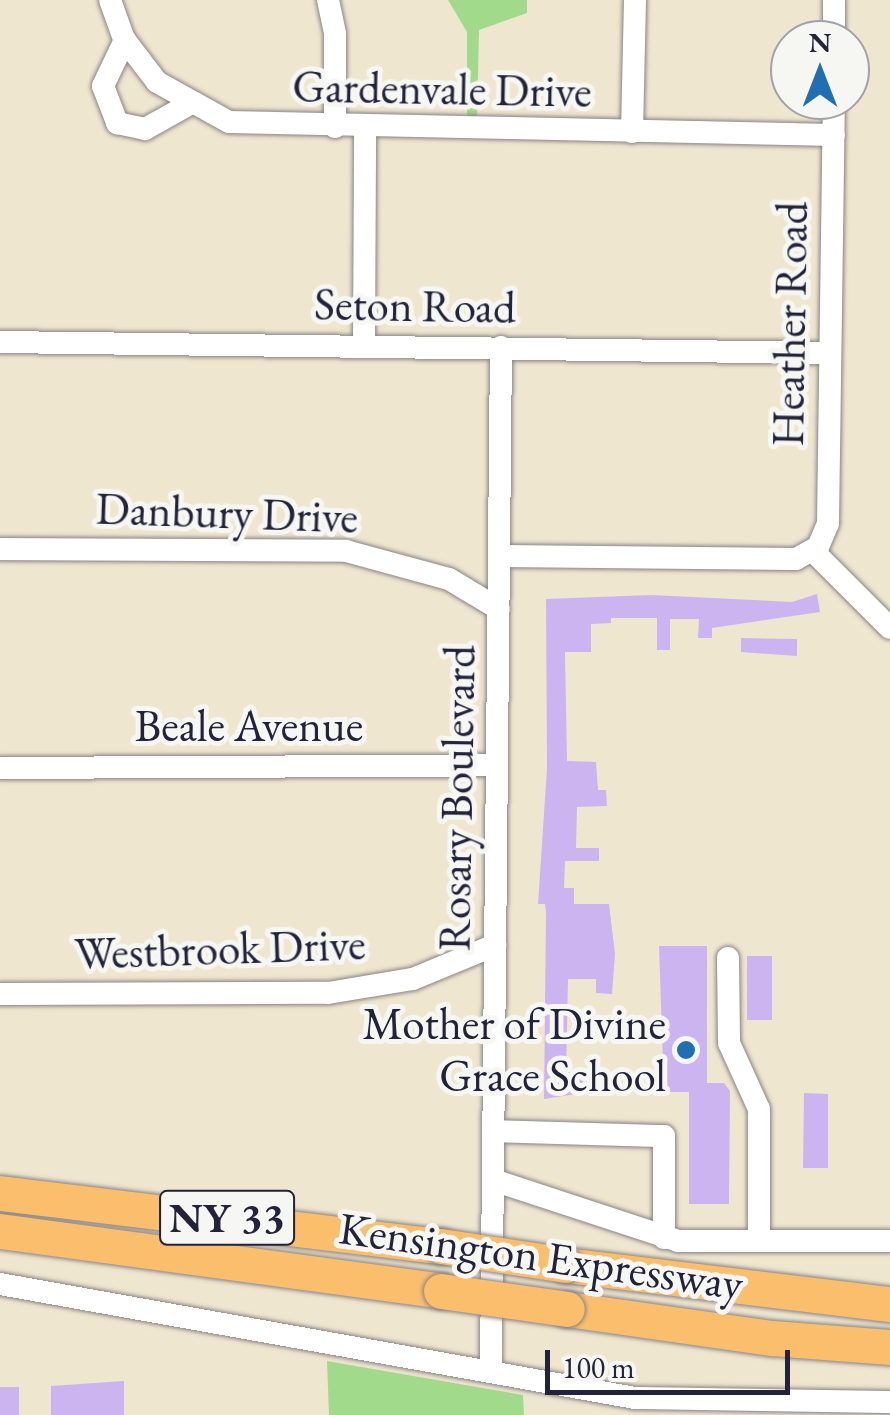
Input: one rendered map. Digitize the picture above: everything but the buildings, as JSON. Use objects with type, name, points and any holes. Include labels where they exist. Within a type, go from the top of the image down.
[{"type":"highway","name":"Kensington Expressway","points":[[0,1193],[890,1304]]},
{"type":"highway","name":"Kensington Expressway","points":[[0,1231],[881,1348]]},
{"type":"street","name":"Gardenvale Drive","points":[[110,0],[125,40],[157,82],[188,104],[229,122],[365,128],[834,135]]},
{"type":"street","points":[[328,0],[335,34],[335,127]]},
{"type":"street","points":[[632,132],[635,0]]},
{"type":"street","points":[[125,40],[103,86],[117,123],[145,129],[188,104]]},
{"type":"street","name":"Heather Road","points":[[816,550],[828,522],[834,120]]},
{"type":"street","points":[[364,346],[365,128]]},
{"type":"street","name":"Seton Road","points":[[0,342],[830,353]]},
{"type":"street","name":"Rosary Boulevard","points":[[490,1369],[501,347]]},
{"type":"street","name":"Danbury Drive","points":[[0,549],[346,551],[449,579],[499,609]]},
{"type":"street","points":[[500,556],[796,560],[816,550],[890,628]]},
{"type":"street","name":"Beale Avenue","points":[[0,768],[498,765]]},
{"type":"street","name":"Westbrook Drive","points":[[0,994],[328,993],[413,980],[496,944]]},
{"type":"street","points":[[728,958],[729,1043],[759,1109],[758,1240]]},
{"type":"street","points":[[493,1131],[664,1136],[664,1238]]},
{"type":"street","points":[[492,1180],[664,1238],[890,1242]]},
{"type":"street","points":[[0,1284],[490,1369],[610,1404],[702,1408],[890,1402]]},
{"type":"green space","points":[[448,0],[527,0],[527,13],[479,30],[477,121],[467,122],[467,32]]},
{"type":"green space","points":[[327,1361],[523,1395],[524,1415],[329,1415]]},
{"type":"place","name":"Mother of Divine Grace School","points":[[686,1050]]}]
